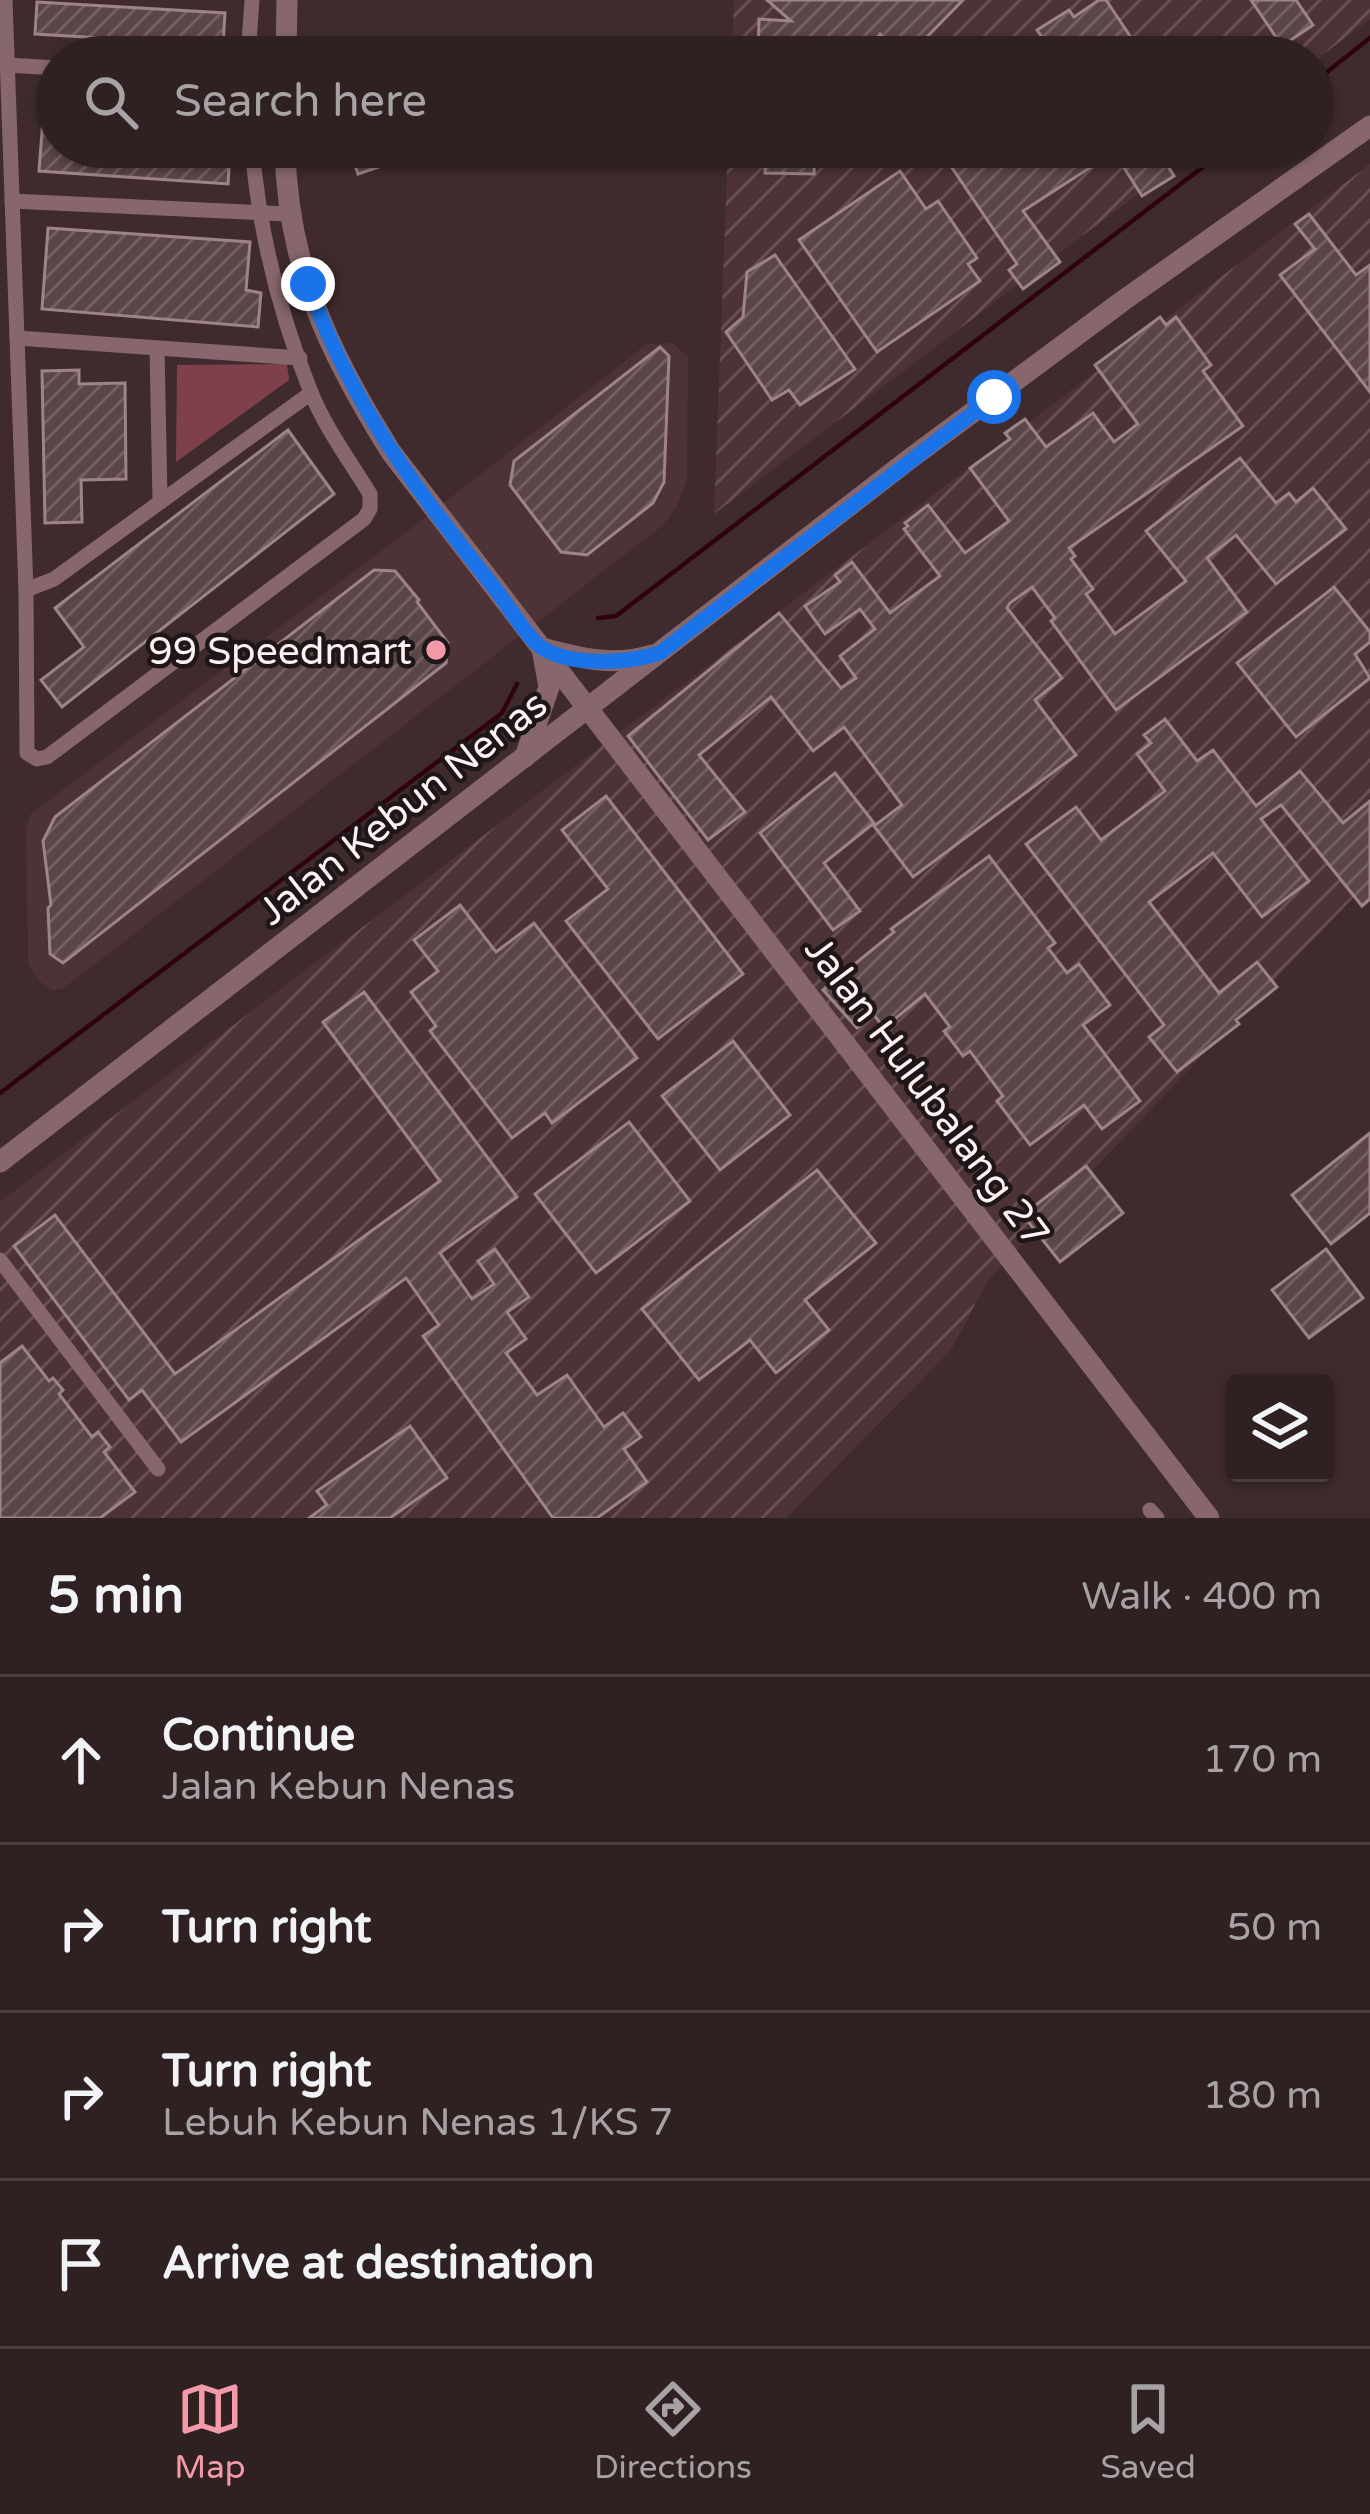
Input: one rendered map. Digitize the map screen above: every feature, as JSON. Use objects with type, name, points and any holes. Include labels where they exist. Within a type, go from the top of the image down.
[{"type":"street","points":[[4,0],[26,590],[27,753],[37,759],[46,757],[364,519],[370,508],[370,494],[311,393],[275,284],[258,214],[254,168]]},
{"type":"street","points":[[249,36],[251,0]]},
{"type":"street","points":[[286,36],[287,0]]},
{"type":"street","points":[[7,65],[36,67]]},
{"type":"street","name":"Jalan Kebun Nenas","points":[[1334,151],[1370,126]]},
{"type":"street","name":"Jalan Hulubalang 27","points":[[286,168],[288,214],[324,330],[357,398],[432,508],[1209,1518]]},
{"type":"street","name":"Jalan Kebun Nenas","points":[[0,1162],[1124,300],[1311,168]]},
{"type":"street","points":[[12,201],[288,214]]},
{"type":"street","points":[[16,338],[300,358]]},
{"type":"street","points":[[157,348],[160,500]]},
{"type":"street","points":[[26,590],[54,580],[311,393]]},
{"type":"street","points":[[525,757],[548,687],[548,656],[634,661],[660,653]]},
{"type":"street","points":[[0,1260],[158,1469]]},
{"type":"shaded area","points":[[734,0],[1370,0],[1370,19],[1334,46],[1334,36],[733,36]]},
{"type":"shaded area","points":[[1370,164],[1370,880],[987,1281],[951,1350],[786,1518],[0,1518],[0,1202]]},
{"type":"shaded area","points":[[727,168],[1172,168],[714,514]]},
{"type":"shaded area","points":[[673,343],[688,357],[687,478],[678,504],[663,525],[64,988],[53,990],[40,982],[28,964],[26,829],[30,815],[647,344]]},
{"type":"shaded area","points":[[287,364],[289,380],[176,462],[177,365]]},
{"type":"building","points":[[767,0],[963,0],[928,36],[759,36],[759,19],[791,21]]},
{"type":"building","points":[[1106,0],[1130,36],[1041,36],[1037,30],[1069,10],[1074,17]]},
{"type":"building","points":[[1251,0],[1296,0],[1313,25],[1297,36],[1275,36]]},
{"type":"building","points":[[37,2],[225,13],[224,36],[35,34]]},
{"type":"building","points":[[39,168],[229,168],[228,184]]},
{"type":"building","points":[[765,168],[814,168],[814,174],[765,173]]},
{"type":"building","points":[[952,168],[1089,168],[1023,211],[1060,262],[1023,289],[1009,270],[1017,264]]},
{"type":"building","points":[[1124,168],[1169,168],[1174,176],[1142,196]]},
{"type":"building","points":[[900,171],[926,209],[938,201],[977,258],[968,264],[980,281],[877,352],[799,240]]},
{"type":"building","points":[[1309,214],[1356,275],[1370,265],[1370,392],[1280,275],[1315,249],[1295,224]]},
{"type":"building","points":[[48,228],[250,242],[246,290],[261,293],[258,327],[42,309]]},
{"type":"building","points":[[775,255],[855,369],[800,405],[789,390],[772,400],[726,332],[743,317],[747,272]]},
{"type":"building","points":[[1160,317],[1166,325],[1176,317],[1211,365],[1203,371],[1243,426],[1069,548],[1075,556],[1071,559],[1093,589],[1086,594],[1115,634],[1186,581],[1146,531],[1240,458],[1276,503],[1289,493],[1296,502],[1313,488],[1346,529],[1276,584],[1236,535],[1207,558],[1247,612],[1116,710],[1032,587],[1010,603],[1007,608],[1062,678],[1035,700],[1076,755],[913,877],[874,826],[902,805],[844,727],[813,751],[771,697],[699,755],[745,812],[708,840],[628,736],[779,613],[841,688],[856,678],[840,656],[875,629],[860,609],[825,634],[805,606],[840,582],[835,575],[852,562],[890,613],[940,576],[904,529],[928,505],[965,553],[1009,521],[970,468],[1010,439],[1005,433],[1025,419],[1046,447],[1093,413],[1114,442],[1138,424],[1095,365]]},
{"type":"building","points":[[660,347],[669,356],[664,482],[653,503],[587,555],[561,552],[510,485],[514,461]]},
{"type":"building","points":[[79,370],[79,384],[125,383],[126,479],[81,480],[82,522],[45,523],[42,371]]},
{"type":"building","points":[[288,430],[334,494],[62,707],[41,680],[84,647],[55,608]]},
{"type":"building","points":[[374,570],[395,571],[419,600],[448,643],[446,663],[63,963],[50,954],[51,905],[43,841],[55,817]]},
{"type":"building","points":[[1334,587],[1370,632],[1370,642],[1355,654],[1370,678],[1296,737],[1237,663]]},
{"type":"building","points":[[1165,719],[1197,761],[1213,750],[1256,806],[1300,771],[1343,823],[1370,801],[1370,899],[1362,906],[1281,805],[1261,819],[1309,881],[1262,917],[1213,853],[1149,902],[1219,993],[1257,962],[1277,987],[1177,1072],[1149,1037],[1164,1025],[1026,844],[1076,807],[1101,840],[1165,791],[1137,754],[1151,743],[1144,735]]},
{"type":"building","points":[[835,773],[874,823],[824,863],[860,911],[833,930],[760,833]]},
{"type":"building","points":[[606,796],[743,974],[658,1039],[566,921],[608,889],[562,830]]},
{"type":"building","points":[[989,856],[1055,943],[1048,948],[1067,973],[1079,964],[1110,1005],[1083,1025],[1140,1101],[1102,1129],[1084,1105],[1030,1145],[997,1101],[1003,1096],[970,1051],[963,1056],[944,1031],[950,1027],[925,994],[884,1028],[874,1015],[857,1028],[823,990],[894,932],[891,929]]},
{"type":"building","points":[[460,905],[496,952],[534,923],[637,1058],[552,1123],[545,1113],[512,1138],[430,1031],[436,1026],[411,992],[438,971],[414,940]]},
{"type":"building","points":[[364,992],[517,1197],[440,1253],[472,1299],[494,1284],[478,1261],[495,1249],[529,1297],[507,1312],[526,1339],[506,1353],[537,1395],[567,1375],[604,1427],[623,1413],[641,1437],[624,1449],[647,1482],[597,1518],[553,1518],[423,1336],[439,1325],[406,1278],[181,1442],[142,1390],[129,1400],[14,1246],[55,1215],[175,1374],[440,1181],[323,1022]]},
{"type":"building","points":[[733,1041],[790,1115],[720,1170],[662,1096]]},
{"type":"building","points":[[629,1122],[690,1201],[596,1273],[535,1194]]},
{"type":"building","points":[[1370,1133],[1370,1213],[1331,1244],[1292,1195]]},
{"type":"building","points":[[1086,1166],[1123,1213],[1060,1262],[1023,1215]]},
{"type":"building","points":[[817,1170],[876,1243],[805,1300],[829,1330],[776,1373],[750,1340],[699,1380],[642,1309]]},
{"type":"building","points":[[1326,1249],[1363,1298],[1309,1338],[1272,1290]]},
{"type":"building","points":[[22,1346],[49,1381],[53,1378],[63,1390],[59,1394],[92,1437],[98,1432],[110,1447],[104,1452],[135,1492],[100,1518],[0,1518],[0,1363]]},
{"type":"building","points":[[410,1426],[447,1478],[390,1518],[309,1518],[327,1505],[317,1491]]},
{"type":"waterway","points":[[1334,66],[1370,38]]},
{"type":"waterway","points":[[598,618],[616,616],[1202,168]]},
{"type":"waterway","points":[[0,1093],[502,713],[517,684]]},
{"type":"place","name":"99 Speedmart","points":[[436,650]]},
{"type":"route","points":[[308,284],[357,398],[432,508],[542,648],[595,662],[634,661],[660,653],[994,397]]}]
